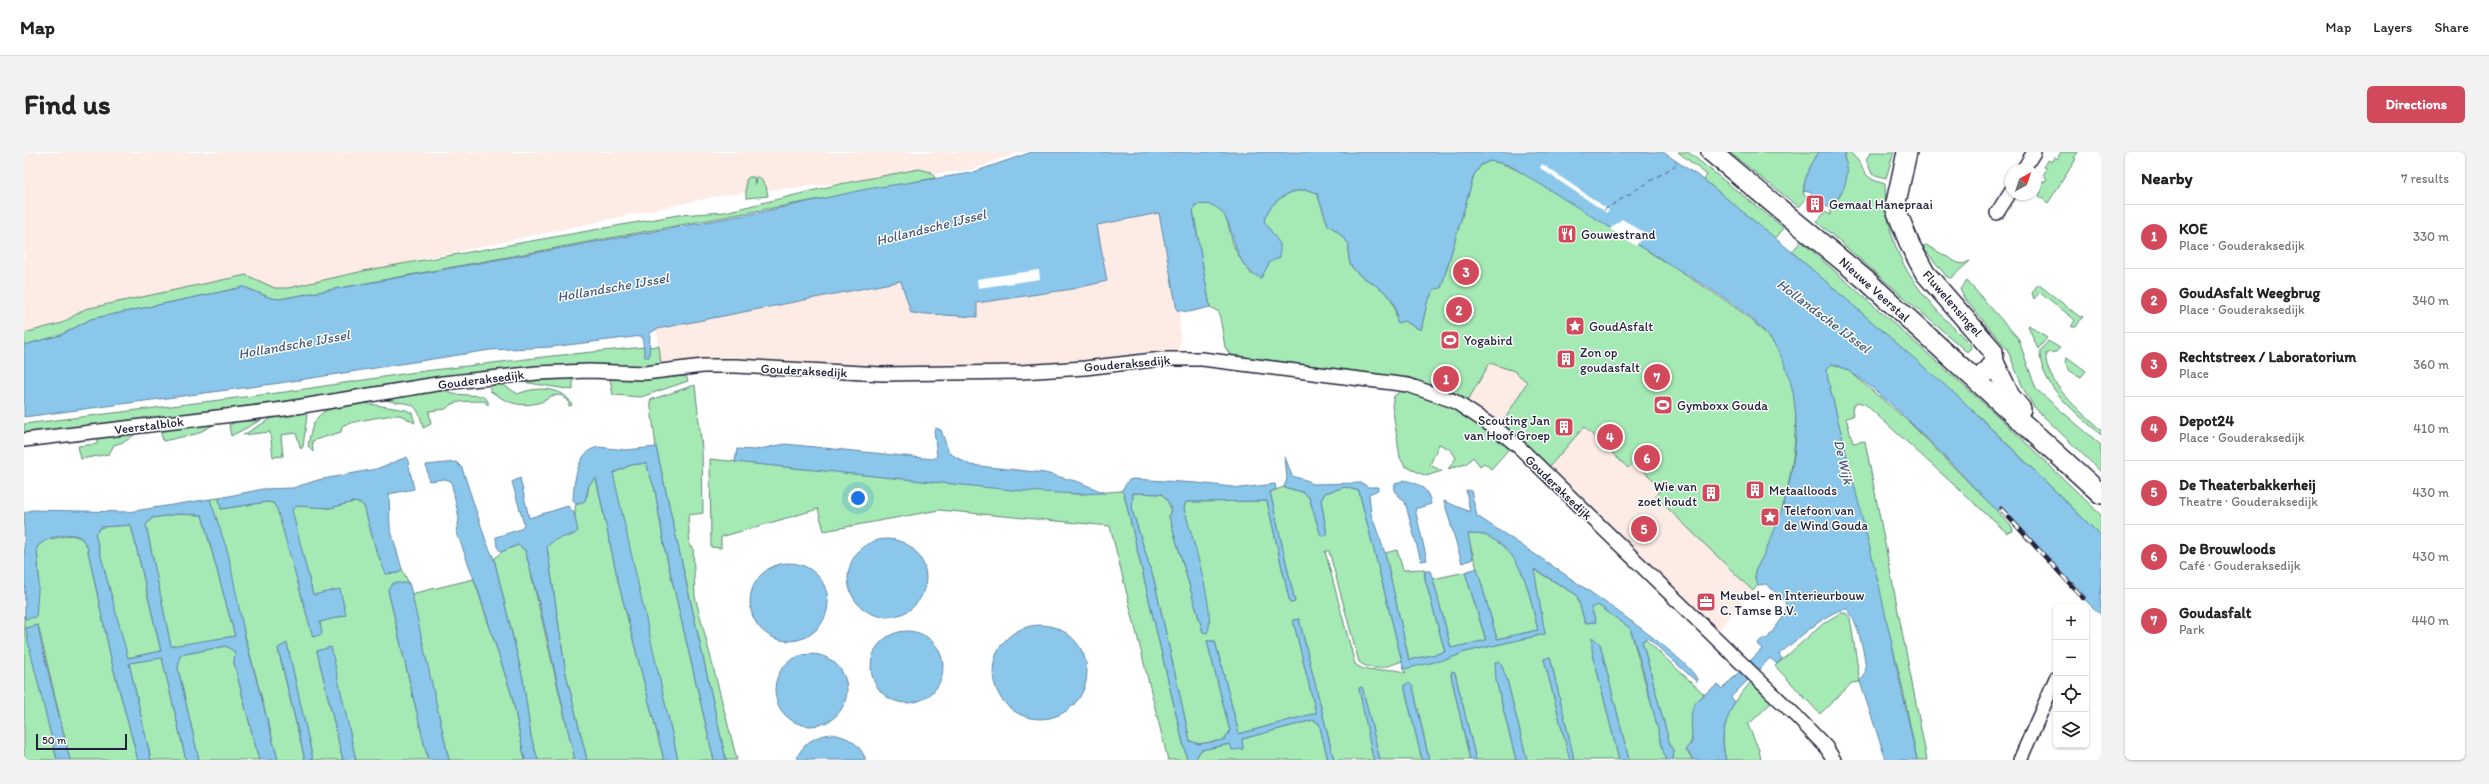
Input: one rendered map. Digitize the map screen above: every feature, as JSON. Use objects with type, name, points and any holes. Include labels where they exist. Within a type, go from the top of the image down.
[{"type":"main road","name":"Nieuwe Veerstal","points":[[1711,152],[1820,241],[1978,380],[2101,494]]},
{"type":"main road","name":"Fluwelensingel","points":[[1907,152],[1895,208],[1910,246],[1925,273],[1993,351],[1994,362],[2010,396],[2021,408],[2034,431]]},
{"type":"main road","points":[[1978,380],[1994,362]]},
{"type":"street","points":[[2027,164],[2034,152]]},
{"type":"street","points":[[1998,213],[2006,200]]},
{"type":"street","name":"Gouderaksedijk","points":[[275,410],[502,376],[561,372],[645,373],[703,366],[736,366],[882,374],[1021,372],[1085,368],[1162,359],[1202,359],[1393,382],[1432,392],[1454,401],[1498,430],[1757,678],[1826,746],[1834,760]]},
{"type":"street","name":"Veerstalblok","points":[[24,440],[275,410]]},
{"type":"street","points":[[2020,760],[2053,685]]},
{"type":"shaded area","points":[[24,152],[1020,152],[971,170],[723,195],[288,288],[276,288],[24,343]]},
{"type":"shaded area","points":[[1159,213],[1177,310],[1180,312],[1180,352],[1136,353],[1050,366],[889,368],[810,362],[700,360],[661,365],[657,329],[901,281],[977,317],[977,303],[1107,281],[1097,225]]},
{"type":"shaded area","points":[[1490,363],[1514,370],[1527,381],[1502,424],[1468,400]]},
{"type":"shaded area","points":[[1584,427],[1627,468],[1634,462],[1662,488],[1656,496],[1753,591],[1717,631],[1549,467]]},
{"type":"green space","points":[[1678,152],[1688,152],[1784,228],[1775,239],[1704,180],[1707,175]]},
{"type":"green space","points":[[1729,152],[1819,152],[1815,156],[1804,185],[1803,194],[1808,197],[1799,207]]},
{"type":"green space","points":[[1849,152],[1855,157],[1870,178],[1885,184],[1887,210],[1892,234],[1899,254],[1921,291],[1935,308],[1970,344],[1971,348],[1967,352],[1817,222],[1825,212],[1830,215],[1830,208],[1840,196],[1845,177],[1845,155]]},
{"type":"green space","points":[[1871,152],[1894,152],[1886,178],[1872,174],[1866,159]]},
{"type":"green space","points":[[2061,152],[2078,152],[2074,158],[2076,159],[2048,203],[2041,198],[2041,182],[2044,183],[2047,178],[2043,175],[2047,169],[2044,167],[2048,160],[2051,162],[2054,157],[2057,159]]},
{"type":"green space","name":"GoudAsfalt","points":[[1490,161],[1517,170],[1553,190],[1736,308],[1765,333],[1776,347],[1786,364],[1794,390],[1796,416],[1794,449],[1786,497],[1770,542],[1755,571],[1755,578],[1758,585],[1753,591],[1655,496],[1662,488],[1634,462],[1628,468],[1584,427],[1549,467],[1502,424],[1527,382],[1514,371],[1490,363],[1468,400],[1448,389],[1385,375],[1230,355],[1225,347],[1219,312],[1210,307],[1193,210],[1195,205],[1207,204],[1216,206],[1222,210],[1226,217],[1236,251],[1252,275],[1271,233],[1264,221],[1272,206],[1285,195],[1293,192],[1309,190],[1317,193],[1328,225],[1337,231],[1349,244],[1349,257],[1352,267],[1358,274],[1382,289],[1389,296],[1394,305],[1396,317],[1421,330],[1427,303],[1435,288],[1441,288],[1474,175],[1481,165]]},
{"type":"green space","points":[[919,169],[931,172],[935,178],[280,299],[271,298],[244,287],[91,319],[61,335],[24,345],[24,333],[62,323],[85,309],[246,275],[275,288],[288,288],[368,270],[678,215],[725,212],[840,184]]},
{"type":"green space","points":[[749,177],[754,177],[755,185],[756,177],[759,177],[766,186],[768,196],[746,198],[746,180]]},
{"type":"green space","points":[[1801,241],[2000,418],[2101,515],[2101,536],[1983,420],[1792,252]]},
{"type":"green space","points":[[1926,245],[1958,263],[1963,264],[1970,261],[1951,278],[1947,277],[1925,250],[1923,246]]},
{"type":"green space","points":[[1967,281],[2018,338],[2036,389],[2101,445],[2101,472],[2034,407],[2024,390],[2007,349],[1964,298],[1960,289]]},
{"type":"green space","points":[[2038,284],[2080,317],[2083,316],[2076,327],[2071,327],[2075,320],[2040,292],[2034,299],[2032,293]]},
{"type":"green space","points":[[2029,325],[2047,338],[2038,349],[2028,326]]},
{"type":"green space","points":[[2048,341],[2060,348],[2056,352],[2046,353],[2047,364],[2057,385],[2074,406],[2101,430],[2101,435],[2071,408],[2053,387],[2046,376],[2041,364],[2040,351]]},
{"type":"green space","points":[[659,346],[661,365],[318,397],[24,435],[24,424],[285,392],[416,372],[552,356],[644,347],[645,356],[649,356],[649,347]]},
{"type":"green space","points":[[2067,357],[2086,371],[2081,377],[2070,371],[2066,364]]},
{"type":"green space","points":[[1832,364],[1848,370],[1909,422],[1997,511],[2012,527],[2013,531],[2007,533],[1865,404],[1857,402],[1852,408],[1853,416],[1846,418],[1853,443],[1865,441],[1927,760],[1917,760],[1903,690],[1828,380],[1827,369]]},
{"type":"green space","points":[[686,376],[688,381],[641,397],[613,395],[610,379],[646,379]]},
{"type":"green space","points":[[573,378],[573,390],[516,381]]},
{"type":"green space","points":[[490,383],[505,386],[518,394],[532,390],[548,389],[568,398],[572,405],[569,406],[568,400],[560,395],[551,396],[543,401],[532,404],[515,404],[490,391]]},
{"type":"green space","points":[[695,385],[702,449],[703,513],[688,515],[690,547],[693,547],[695,596],[737,760],[726,760],[656,447],[650,400]]},
{"type":"green space","points":[[446,390],[453,394],[482,396],[488,401],[488,405],[484,401],[458,402],[446,409],[429,411],[431,424],[423,428],[414,406],[382,399]]},
{"type":"green space","points":[[1401,391],[1431,399],[1459,412],[1485,428],[1510,448],[1491,469],[1484,463],[1480,466],[1473,457],[1466,464],[1448,469],[1456,458],[1451,450],[1439,444],[1430,465],[1442,471],[1426,476],[1405,466],[1400,458],[1392,405],[1394,396]]},
{"type":"green space","points":[[364,403],[406,410],[412,413],[415,423],[398,415],[346,424],[342,426],[341,432],[312,441],[313,452],[308,446],[314,423],[319,416],[332,408]]},
{"type":"green space","points":[[305,412],[307,415],[303,447],[301,449],[296,433],[281,435],[283,456],[273,457],[270,432],[243,435],[277,415]]},
{"type":"green space","points":[[266,417],[231,436],[229,425],[238,421],[258,421]]},
{"type":"green space","points":[[217,423],[196,434],[163,441],[160,430]]},
{"type":"green space","points":[[137,433],[126,441],[114,445],[109,454],[81,459],[78,446],[97,444],[97,438]]},
{"type":"green space","points":[[710,459],[945,483],[1079,494],[1121,491],[1124,494],[1187,760],[1168,760],[1110,526],[939,510],[824,531],[818,509],[721,537],[721,548],[711,547]]},
{"type":"green space","points":[[646,463],[655,490],[665,550],[714,760],[678,760],[617,499],[613,473],[631,465]]},
{"type":"green space","points":[[596,478],[618,581],[664,760],[587,760],[566,674],[547,547],[553,539],[573,535],[575,527],[576,504],[580,504],[587,496],[589,485]]},
{"type":"green space","points":[[1284,487],[1302,492],[1309,497],[1321,536],[1327,535],[1321,500],[1325,493],[1345,487],[1359,491],[1402,661],[1380,668],[1369,667],[1359,662],[1329,551],[1325,551],[1355,664],[1368,670],[1393,670],[1406,673],[1404,669],[1444,658],[1448,659],[1465,652],[1545,634],[1533,569],[1577,595],[1585,623],[1596,622],[1591,608],[1598,605],[1630,628],[1667,760],[1629,760],[1600,644],[1592,650],[1619,760],[1574,760],[1550,657],[1544,659],[1570,760],[1527,760],[1507,680],[1496,680],[1516,760],[1476,760],[1455,673],[1452,671],[1451,675],[1470,760],[1429,760],[1413,687],[1404,685],[1422,760],[1380,760],[1362,687],[1359,688],[1374,760],[1334,760],[1299,619],[1293,620],[1316,713],[1239,734],[1215,641],[1207,641],[1230,731],[1224,740],[1199,744],[1190,741],[1154,580],[1132,510],[1133,493],[1162,494],[1169,504],[1169,516],[1203,632],[1184,507],[1186,502],[1267,501],[1290,603],[1295,602],[1270,492]]},
{"type":"green space","points":[[219,498],[221,509],[267,502],[273,503],[278,509],[313,637],[319,622],[346,615],[313,595],[291,510],[297,506],[330,508],[353,502],[360,503],[364,506],[376,550],[386,573],[398,573],[402,569],[410,586],[407,583],[388,590],[428,760],[356,760],[330,648],[317,651],[343,760],[313,760],[287,644],[278,649],[305,760],[278,760],[212,511],[210,499]]},
{"type":"green space","points":[[178,514],[202,515],[235,636],[171,647],[146,525],[152,518]]},
{"type":"green space","points":[[131,525],[161,651],[127,658],[95,534],[101,527]]},
{"type":"green space","points":[[1467,534],[1481,534],[1489,536],[1501,543],[1511,553],[1524,576],[1538,630],[1497,639]]},
{"type":"green space","points":[[71,535],[81,538],[87,546],[112,663],[138,760],[70,760],[38,625],[26,628],[57,760],[24,760],[24,615],[25,619],[39,578],[37,547],[45,540]]},
{"type":"green space","points":[[518,545],[525,550],[575,760],[538,760],[531,737],[523,679],[494,559],[501,552]]},
{"type":"green space","points":[[1397,550],[1403,570],[1424,569],[1425,579],[1445,652],[1409,660],[1385,553]]},
{"type":"green space","points":[[1465,572],[1486,641],[1451,648],[1433,579]]},
{"type":"green space","points":[[474,579],[512,696],[525,760],[449,760],[411,594]]},
{"type":"green space","points":[[1840,613],[1846,613],[1850,618],[1860,682],[1852,683],[1820,714],[1775,666],[1824,623]]},
{"type":"green space","points":[[1645,639],[1704,694],[1697,702],[1693,710],[1692,737],[1686,751],[1693,760],[1673,760],[1674,750],[1670,745],[1642,641]]},
{"type":"green space","points":[[226,646],[235,652],[234,663],[259,760],[199,760],[178,669],[180,655]]},
{"type":"green space","points":[[162,657],[186,760],[151,760],[129,663]]},
{"type":"green space","points":[[1751,682],[1773,701],[1748,725],[1759,750],[1761,760],[1726,760],[1723,737],[1728,717],[1737,699]]},
{"type":"green space","points":[[1313,720],[1319,723],[1328,760],[1195,760],[1201,750],[1230,744],[1243,749],[1242,739]]},
{"type":"water","points":[[1032,152],[1663,152],[1704,180],[1792,252],[1963,401],[2101,536],[2101,615],[2084,599],[2086,597],[2002,507],[1997,511],[1917,428],[1869,385],[1848,371],[1832,364],[1827,369],[1828,380],[1879,585],[1917,760],[1886,760],[1860,682],[1865,673],[1865,659],[1854,621],[1847,609],[1831,614],[1812,627],[1779,654],[1782,659],[1777,664],[1770,658],[1731,697],[1735,702],[1728,716],[1723,737],[1726,760],[1693,760],[1686,748],[1692,743],[1692,715],[1695,703],[1707,692],[1718,685],[1722,689],[1762,649],[1757,644],[1762,639],[1767,639],[1786,613],[1785,601],[1766,584],[1758,585],[1755,578],[1755,571],[1768,546],[1779,518],[1788,488],[1794,457],[1796,426],[1793,396],[1786,367],[1772,341],[1762,329],[1736,306],[1509,165],[1490,161],[1481,165],[1474,175],[1441,288],[1434,289],[1427,303],[1421,330],[1404,321],[1397,323],[1396,309],[1391,299],[1379,287],[1363,277],[1352,266],[1349,257],[1349,244],[1337,231],[1328,225],[1317,193],[1309,190],[1301,190],[1285,195],[1272,206],[1267,213],[1264,221],[1280,244],[1280,257],[1270,262],[1261,278],[1249,270],[1241,259],[1235,246],[1227,220],[1220,210],[1210,205],[1195,205],[1193,211],[1210,307],[1189,312],[1177,310],[1159,213],[1097,225],[1107,281],[1072,289],[977,303],[977,317],[911,313],[901,281],[657,329],[650,333],[649,357],[645,357],[642,336],[551,347],[490,350],[280,383],[24,417],[24,345],[61,335],[91,319],[244,287],[271,298],[280,299],[761,212],[867,189],[971,173]]},
{"type":"water","points":[[1819,152],[1847,152],[1843,157],[1847,170],[1845,184],[1839,198],[1830,208],[1824,205],[1823,200],[1819,197],[1814,197],[1810,191],[1804,192],[1808,170]]},
{"type":"water","points":[[936,428],[941,430],[949,453],[970,465],[1045,473],[1079,482],[1105,493],[1079,494],[1022,491],[735,462],[737,449],[755,450],[785,444],[933,459],[937,456],[934,430]]},
{"type":"water","points":[[598,447],[626,450],[656,447],[726,760],[714,760],[665,550],[655,490],[646,463],[631,465],[613,473],[678,760],[664,760],[618,581],[596,478],[589,485],[585,501],[576,504],[573,500],[574,484],[581,461],[585,454]]},
{"type":"water","points":[[407,457],[414,489],[389,494],[390,527],[402,569],[398,573],[386,574],[376,550],[364,506],[360,503],[353,502],[330,508],[297,506],[292,510],[313,595],[340,589],[346,615],[320,622],[322,634],[313,637],[277,509],[273,503],[267,502],[221,509],[219,498],[263,489],[293,488],[318,480],[376,469]]},
{"type":"water","points":[[1285,457],[1292,476],[1309,481],[1311,484],[1362,483],[1368,487],[1378,487],[1378,490],[1369,494],[1371,514],[1385,553],[1409,660],[1445,652],[1425,579],[1425,571],[1430,571],[1433,579],[1451,648],[1486,640],[1465,572],[1477,568],[1497,639],[1538,630],[1524,577],[1511,554],[1501,545],[1487,536],[1468,534],[1473,559],[1462,563],[1444,501],[1470,512],[1466,490],[1471,491],[1477,516],[1560,571],[1638,626],[1670,651],[1691,670],[1697,682],[1648,638],[1642,641],[1670,745],[1674,750],[1673,760],[1667,760],[1664,754],[1642,666],[1630,628],[1598,605],[1591,608],[1596,622],[1585,623],[1577,595],[1534,569],[1545,634],[1465,652],[1448,659],[1404,669],[1359,491],[1345,487],[1325,493],[1321,500],[1327,535],[1321,536],[1309,497],[1302,492],[1284,487],[1287,479]]},
{"type":"water","points":[[456,462],[462,468],[486,541],[494,559],[523,679],[531,737],[538,760],[525,760],[512,696],[478,590],[457,533],[459,518],[451,481],[445,479],[429,481],[426,465]]},
{"type":"water","points":[[520,478],[529,518],[568,506],[574,513],[578,531],[574,534],[555,540],[547,547],[566,674],[587,760],[575,760],[545,628],[525,550],[518,545],[501,552],[497,547],[496,537],[521,529],[524,524],[512,482]]},
{"type":"water","points":[[1129,480],[1197,483],[1241,488],[1275,484],[1276,489],[1270,492],[1295,602],[1290,603],[1267,501],[1186,502],[1184,508],[1202,573],[1209,610],[1209,624],[1207,633],[1203,632],[1169,516],[1170,507],[1168,502],[1162,494],[1133,493],[1132,510],[1154,580],[1190,741],[1199,744],[1224,740],[1230,731],[1207,641],[1215,641],[1239,734],[1316,713],[1293,620],[1299,619],[1334,760],[1328,760],[1319,723],[1313,720],[1242,739],[1243,749],[1232,750],[1230,744],[1201,750],[1195,760],[1187,760],[1124,494],[1121,491]]},
{"type":"water","points":[[1404,480],[1422,487],[1430,498],[1431,504],[1415,509],[1427,560],[1421,561],[1405,502],[1394,491],[1395,484]]},
{"type":"water","points":[[210,499],[228,553],[245,637],[278,760],[259,760],[234,663],[235,652],[226,646],[180,655],[178,669],[199,760],[186,760],[162,658],[129,663],[151,760],[138,760],[112,663],[87,546],[81,538],[71,535],[58,536],[45,541],[37,547],[39,578],[36,617],[25,619],[24,513],[31,510],[128,512]],"holes":[[[178,514],[202,515],[235,636],[171,646],[146,525],[152,518]],[[131,525],[161,651],[128,658],[95,534],[101,527]]]},
{"type":"water","points":[[887,539],[902,542],[915,550],[923,563],[926,578],[923,593],[915,606],[902,614],[887,617],[872,614],[859,606],[851,593],[848,578],[851,563],[859,550],[872,542]]},
{"type":"water","points":[[789,563],[804,566],[817,574],[825,587],[828,602],[825,617],[817,630],[804,638],[789,641],[774,638],[761,630],[753,617],[750,602],[753,587],[761,574],[774,566]]},
{"type":"water","points":[[393,583],[407,583],[410,586],[449,760],[428,760],[388,590]]},
{"type":"water","points":[[38,625],[41,643],[70,760],[57,760],[28,642],[26,628]]},
{"type":"water","points":[[1040,625],[1058,629],[1073,639],[1083,654],[1087,672],[1083,690],[1073,705],[1058,715],[1040,719],[1022,715],[1007,705],[997,690],[993,672],[997,654],[1007,639],[1022,629]]},
{"type":"water","points":[[900,631],[914,631],[933,641],[943,660],[943,674],[933,693],[914,703],[900,703],[881,693],[871,674],[871,660],[881,641]]},
{"type":"water","points":[[1592,637],[1600,644],[1629,760],[1619,760],[1592,650]]},
{"type":"water","points":[[287,643],[313,760],[305,760],[278,648]]},
{"type":"water","points":[[331,647],[356,760],[343,760],[317,651]]},
{"type":"water","points":[[804,654],[818,654],[825,656],[837,664],[845,676],[847,690],[845,704],[837,716],[825,724],[818,726],[804,726],[797,724],[785,716],[777,704],[775,697],[775,683],[777,676],[785,664],[797,656]]},
{"type":"water","points":[[1550,657],[1574,760],[1570,760],[1544,659]]},
{"type":"water","points":[[1500,661],[1507,680],[1527,760],[1516,760],[1496,680],[1495,663]]},
{"type":"water","points":[[1452,671],[1455,673],[1476,760],[1470,760],[1451,675]]},
{"type":"water","points":[[1409,683],[1413,687],[1429,760],[1422,760],[1404,685]]},
{"type":"water","points":[[1362,687],[1380,760],[1374,760],[1372,754],[1359,688]]},
{"type":"water","points":[[831,734],[843,737],[853,742],[860,749],[866,760],[796,760],[802,749],[809,742],[819,737]]},
{"type":"pier","points":[[1542,164],[1609,210],[1607,213],[1540,168]]},
{"type":"pier","points":[[1622,219],[1645,233],[1636,246],[1610,229]]},
{"type":"pier","points":[[1039,270],[1040,279],[978,288],[977,279]]},
{"type":"ferry route","points":[[1604,210],[1676,165]]},
{"type":"railway","points":[[2001,509],[2083,598]]},
{"type":"place","name":"Gemaal Hanepraai","points":[[1815,204]]},
{"type":"place","name":"Gouwestrand","points":[[1567,234]]},
{"type":"place","name":"Rechtstreex / Laboratorium","points":[[1466,272]]},
{"type":"place","name":"GoudAsfalt Weegbrug","points":[[1459,310]]},
{"type":"place","name":"GoudAsfalt","points":[[1575,326]]},
{"type":"place","name":"Yogabird","points":[[1450,340]]},
{"type":"place","name":"Zon op goudasfalt","points":[[1566,359]]},
{"type":"place","name":"Goudasfalt","points":[[1657,377]]},
{"type":"place","name":"KOE","points":[[1446,379]]},
{"type":"place","name":"Gymboxx Gouda","points":[[1663,405]]},
{"type":"place","name":"Scouting Jan van Hoof Groep","points":[[1564,427]]},
{"type":"place","name":"Depot24","points":[[1610,437]]},
{"type":"place","name":"De Brouwloods","points":[[1647,458]]},
{"type":"place","name":"Metaalloods","points":[[1755,490]]},
{"type":"place","name":"Wie van zoet houdt","points":[[1711,493]]},
{"type":"place","name":"Telefoon van de Wind Gouda","points":[[1770,517]]},
{"type":"place","name":"De Theaterbakkerheij","points":[[1644,529]]},
{"type":"place","name":"Meubel- en Interieurbouw C. Tamse B.V.","points":[[1706,602]]},
{"type":"water label","name":"Hollandsche IJssel","points":[[931,227]]},
{"type":"water label","name":"Hollandsche IJssel","points":[[613,287]]},
{"type":"water label","name":"Hollandsche IJssel","points":[[1824,316]]},
{"type":"water label","name":"Hollandsche IJssel","points":[[294,344]]},
{"type":"water label","name":"De Wijk","points":[[1844,462]]}]
